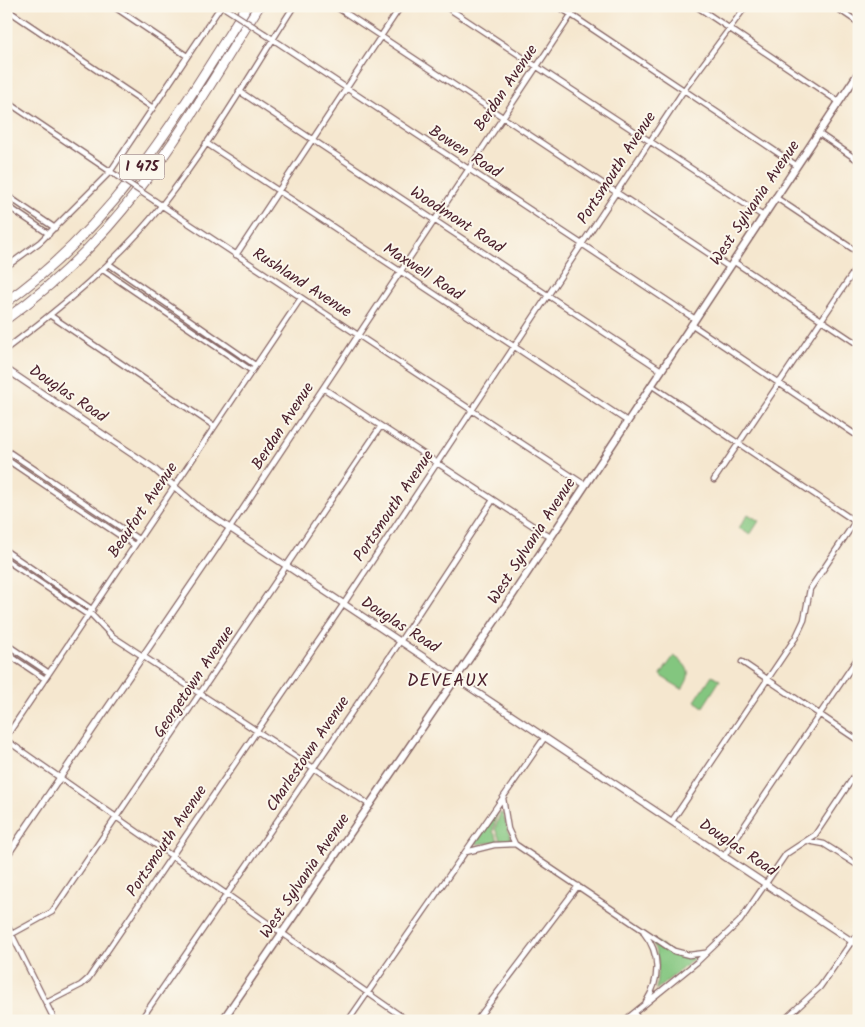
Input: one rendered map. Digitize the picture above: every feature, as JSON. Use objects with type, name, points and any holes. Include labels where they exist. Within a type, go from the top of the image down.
[{"type":"highway","name":"I 475","points":[[6,302],[57,262],[122,193],[164,136],[247,6]]},
{"type":"highway","name":"I 475","points":[[6,319],[50,284],[105,232],[144,186],[195,112],[259,6]]},
{"type":"highway","points":[[195,112],[215,85],[264,6]]},
{"type":"main road","name":"West Sylvania Avenue","points":[[222,1021],[456,678],[859,72]]},
{"type":"street","points":[[113,6],[187,56]]},
{"type":"street","points":[[6,349],[51,316],[103,270],[162,206],[206,143],[294,6]]},
{"type":"street","points":[[335,6],[729,267]]},
{"type":"street","points":[[236,255],[401,6]]},
{"type":"street","points":[[445,6],[763,216]]},
{"type":"street","points":[[558,6],[796,165]]},
{"type":"street","name":"Berdan Avenue","points":[[6,857],[324,388],[577,6]]},
{"type":"street","points":[[696,6],[839,102]]},
{"type":"street","name":"Portsmouth Avenue","points":[[46,1003],[86,982],[343,605],[684,90],[746,6]]},
{"type":"street","points":[[834,6],[859,23]]},
{"type":"street","points":[[6,267],[49,234],[110,172],[187,56],[223,7]]},
{"type":"street","name":"Bowen Road","points":[[223,7],[582,244],[778,383],[859,437]]},
{"type":"street","points":[[6,9],[152,108]]},
{"type":"street","name":"Woodmont Road","points":[[240,91],[661,370]]},
{"type":"street","name":"Rushland Avenue","points":[[6,102],[585,485]]},
{"type":"street","points":[[818,133],[859,161]]},
{"type":"street","name":"Maxwell Road","points":[[206,143],[627,422]]},
{"type":"street","points":[[6,196],[55,228]]},
{"type":"street","points":[[775,197],[859,253]]},
{"type":"street","points":[[6,205],[49,234]]},
{"type":"street","points":[[733,261],[859,346]]},
{"type":"street","points":[[109,264],[255,365]]},
{"type":"street","points":[[714,480],[859,264]]},
{"type":"street","points":[[103,270],[252,371]]},
{"type":"street","name":"Beaufort Avenue","points":[[6,738],[301,298]]},
{"type":"street","points":[[51,316],[214,426]]},
{"type":"street","name":"Douglas Road","points":[[6,369],[153,468],[198,507],[859,946]]},
{"type":"street","points":[[651,385],[857,523],[810,589],[804,620],[796,637],[672,822]]},
{"type":"street","points":[[324,388],[550,537]]},
{"type":"street","name":"Georgetown Avenue","points":[[12,934],[50,914],[288,567],[381,426]]},
{"type":"street","points":[[6,450],[138,539]]},
{"type":"street","points":[[6,459],[134,545]]},
{"type":"street","name":"Charlestown Avenue","points":[[140,1021],[400,642],[493,500]]},
{"type":"street","points":[[6,551],[90,613],[104,629],[370,805]]},
{"type":"street","points":[[6,560],[90,613]]},
{"type":"street","points":[[6,644],[49,673]]},
{"type":"street","points":[[6,653],[46,679]]},
{"type":"street","points":[[724,856],[859,656]]},
{"type":"street","points":[[742,662],[859,741]]},
{"type":"street","points":[[348,1021],[545,737]]},
{"type":"street","points":[[6,738],[226,895],[408,1021]]},
{"type":"street","points":[[624,1021],[707,953],[740,921],[789,852],[807,841],[818,831],[859,769]]},
{"type":"street","points":[[503,798],[508,829],[515,844],[678,952],[693,955],[707,953]]},
{"type":"street","points":[[807,841],[824,844],[859,866]]},
{"type":"street","points":[[466,852],[494,845],[515,844]]},
{"type":"street","points":[[476,1021],[578,886]]},
{"type":"street","points":[[6,923],[55,1021]]},
{"type":"street","points":[[638,927],[651,942],[657,966],[653,988],[644,1005]]},
{"type":"street","points":[[783,1021],[820,987],[859,932]]},
{"type":"street","points":[[634,1013],[640,1021]]},
{"type":"green space","points":[[748,514],[759,521],[750,535],[739,528]]},
{"type":"green space","points":[[674,656],[683,663],[688,671],[688,679],[682,689],[662,677],[661,674]]},
{"type":"green space","points":[[712,675],[720,680],[703,707],[695,701]]},
{"type":"green space","points":[[497,812],[493,831],[499,842],[477,844],[476,842]]},
{"type":"green space","points":[[500,813],[503,814],[512,842],[501,842],[495,829]]},
{"type":"green space","points":[[655,941],[674,954],[695,958],[656,990],[658,960],[653,943]]},
{"type":"district","name":"DEVEAUX","points":[[448,681]]}]
